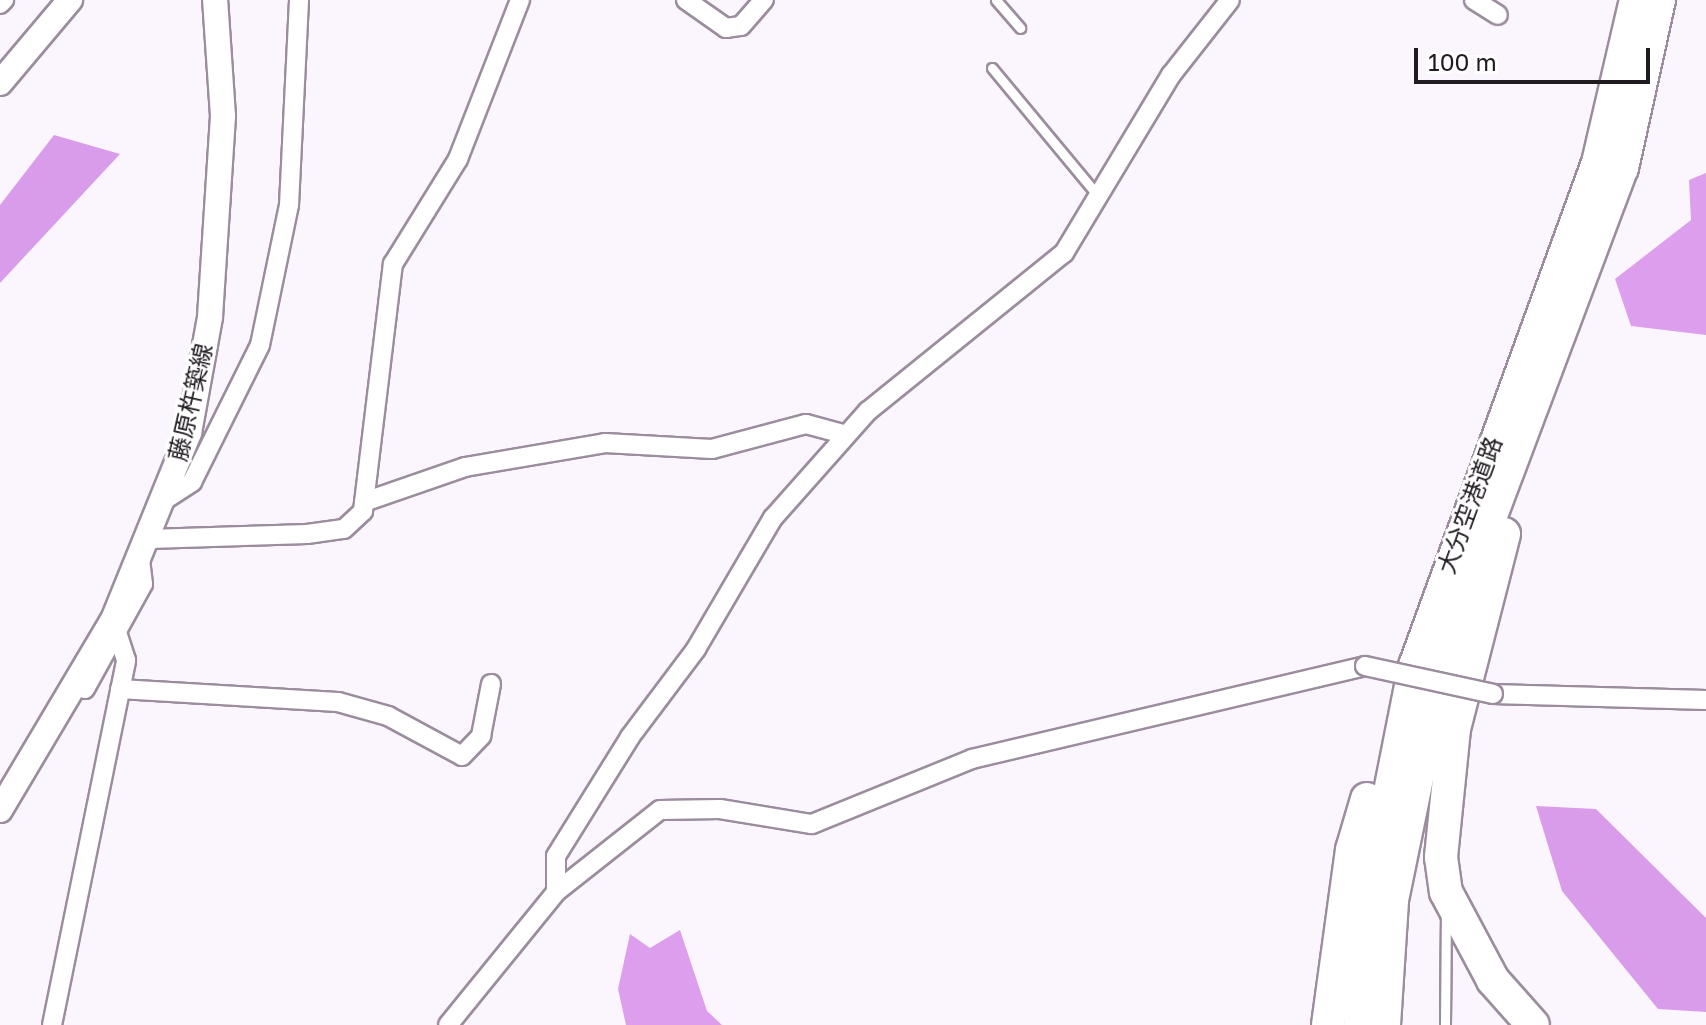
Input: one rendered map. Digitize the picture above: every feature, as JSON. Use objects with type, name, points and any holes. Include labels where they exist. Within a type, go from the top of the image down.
[{"type":"highway","name":"大分空港道路","points":[[1384,1025],[1376,949],[1408,691],[1483,465],[1598,163],[1636,0]]},
{"type":"highway","name":"大分空港道路","points":[[1360,1025],[1441,663],[1638,117],[1659,0]]},
{"type":"highway","points":[[1533,1025],[1493,980],[1446,892],[1444,797],[1457,715],[1564,328]]},
{"type":"highway","points":[[1328,1025],[1352,850],[1410,638],[1483,465]]},
{"type":"main road","points":[[0,83],[70,0]]},
{"type":"main road","name":"藤原杵築線","points":[[0,810],[116,629],[189,433],[210,317],[223,116],[219,4]]},
{"type":"street","points":[[163,501],[192,482],[260,345],[289,205],[299,0]]},
{"type":"street","points":[[144,549],[344,529],[364,502],[393,264],[458,159],[520,0]]},
{"type":"street","points":[[686,0],[726,28],[741,26],[764,0]]},
{"type":"street","points":[[556,892],[556,856],[630,737],[696,649],[773,518],[844,434],[1064,253],[1100,198],[1171,75],[1230,0]]},
{"type":"street","points":[[1474,0],[1498,15]]},
{"type":"street","points":[[364,502],[465,467],[605,443],[712,449],[806,424],[844,434]]},
{"type":"street","points":[[52,1025],[126,660],[116,629]]},
{"type":"street","points":[[0,824],[116,629]]},
{"type":"street","points":[[448,1025],[556,892],[660,810],[708,808],[812,824],[840,818],[972,759],[1365,666],[1493,694],[1706,700]]},
{"type":"street","points":[[120,689],[365,707],[462,756],[481,736],[491,684]]},
{"type":"lane","points":[[996,0],[1020,28]]},
{"type":"lane","points":[[992,68],[1100,198]]},
{"type":"lane","points":[[1445,1025],[1446,892]]},
{"type":"shaded area","points":[[54,135],[120,154],[0,283],[0,205]]},
{"type":"shaded area","points":[[1706,173],[1706,335],[1631,326],[1615,279],[1691,220],[1689,180]]},
{"type":"shaded area","points":[[1536,806],[1596,809],[1706,918],[1706,1012],[1658,1009],[1562,891]]},
{"type":"shaded area","points":[[680,930],[707,1011],[722,1025],[626,1025],[618,989],[630,934],[650,948]]}]
